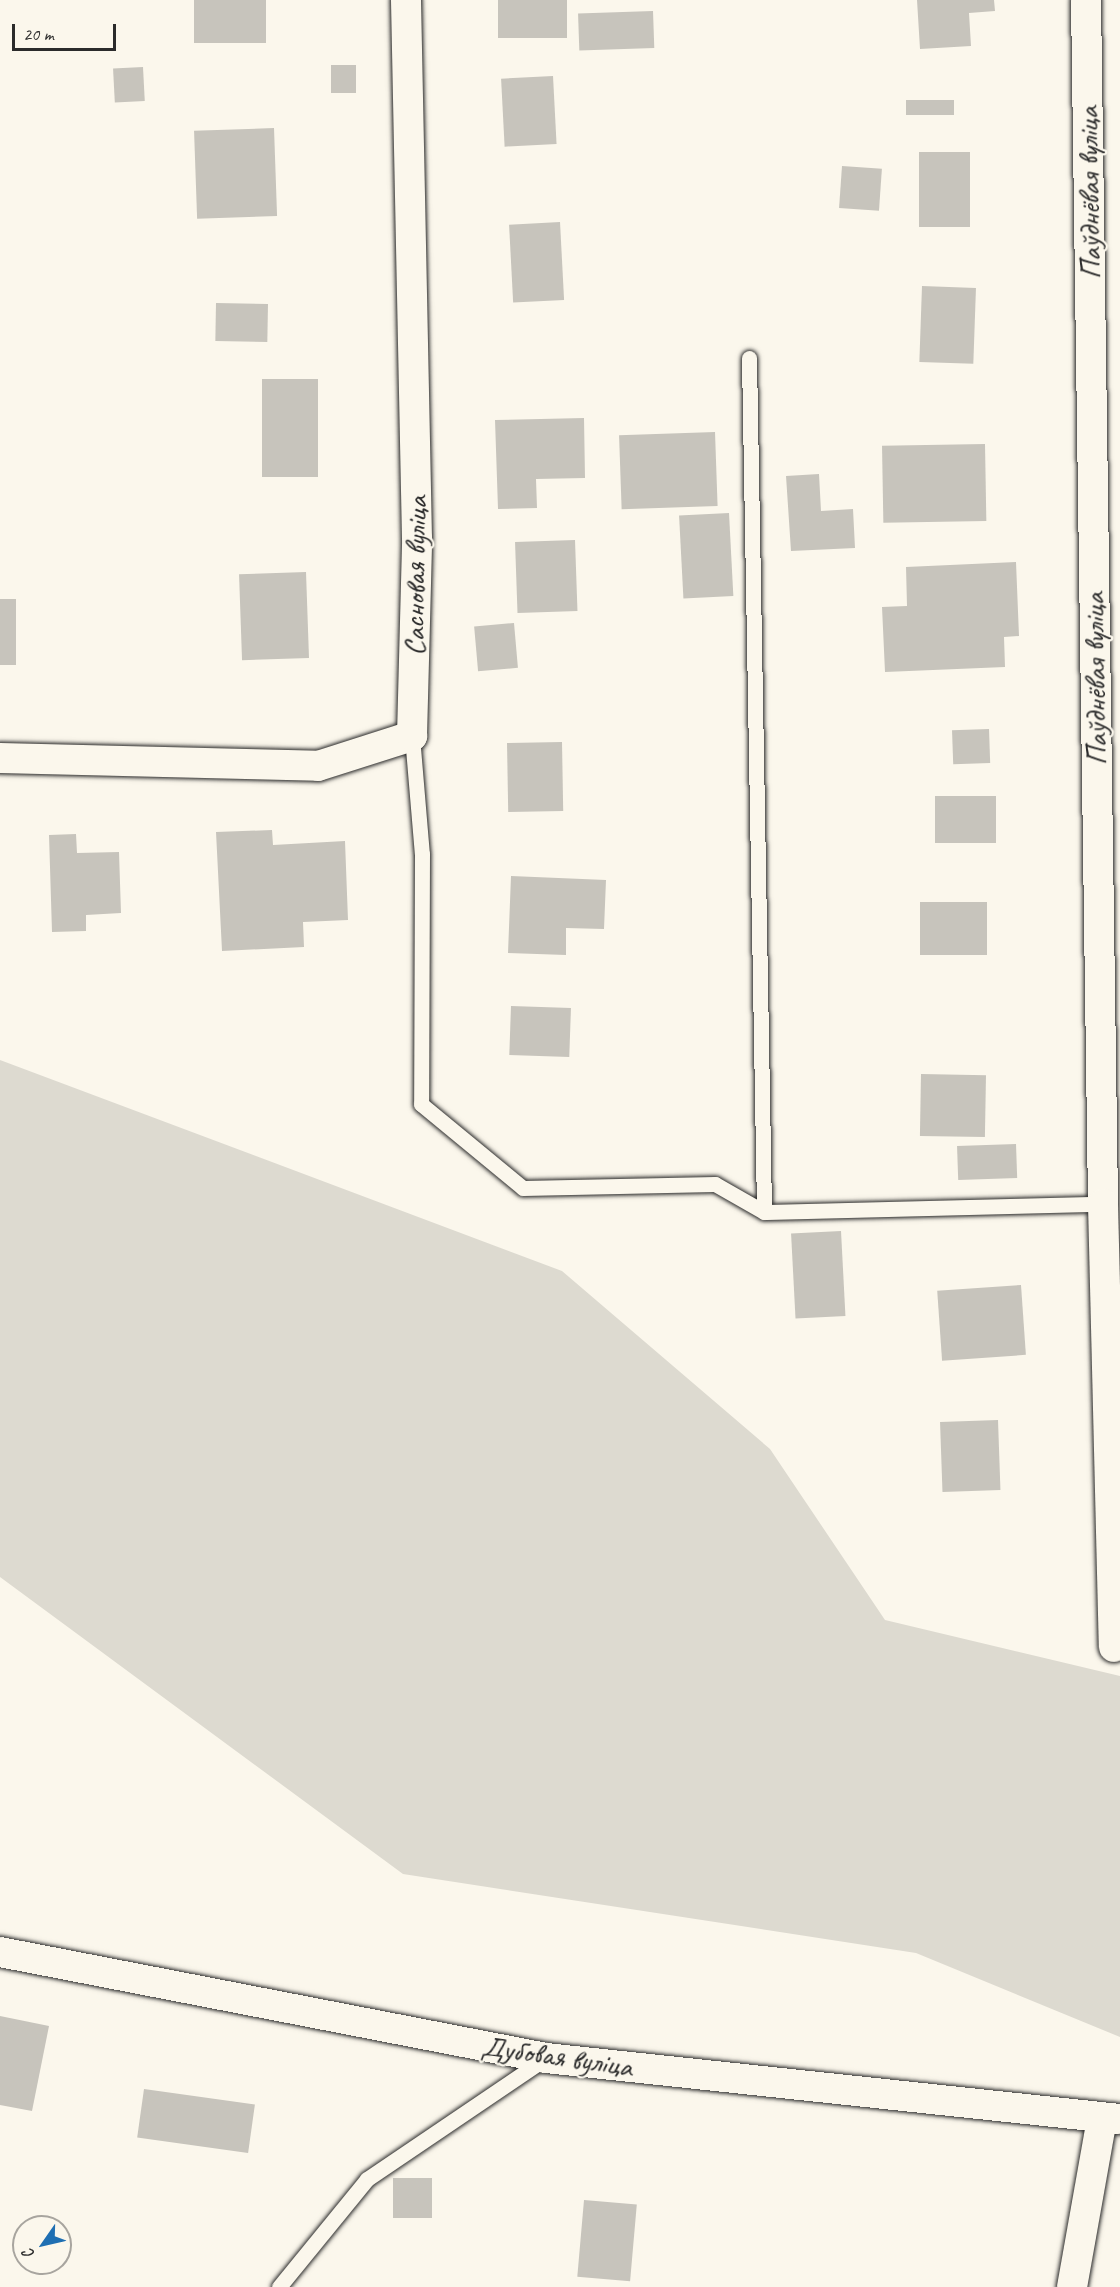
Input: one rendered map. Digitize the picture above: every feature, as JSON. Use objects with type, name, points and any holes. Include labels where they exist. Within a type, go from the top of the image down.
[{"type":"street","name":"Сасновая вуліца","points":[[406,0],[417,539],[412,736]]},
{"type":"street","name":"Паўднёвая вуліца","points":[[1086,0],[1102,1203],[1114,1647]]},
{"type":"street","points":[[0,758],[318,766],[412,736]]},
{"type":"street","name":"Дубовая вуліца","points":[[0,1952],[546,2058],[1111,2119]]},
{"type":"street","points":[[1072,2287],[1111,2119]]},
{"type":"lane","points":[[749,358],[764,1212]]},
{"type":"lane","points":[[412,736],[422,854],[421,1104],[523,1188],[715,1184],[764,1212],[1102,1203]]},
{"type":"lane","points":[[279,2287],[367,2179],[546,2058]]},
{"type":"shaded area","points":[[0,1060],[562,1271],[770,1449],[885,1620],[1120,1676],[1120,2037],[916,1953],[403,1874],[0,1577]]},
{"type":"building","points":[[194,0],[266,0],[266,43],[194,43]]},
{"type":"building","points":[[498,0],[567,0],[567,38],[498,38]]},
{"type":"building","points":[[917,0],[994,0],[995,11],[969,13],[971,46],[920,49]]},
{"type":"building","points":[[653,11],[654,48],[579,51],[578,14]]},
{"type":"building","points":[[331,65],[356,65],[356,93],[331,93]]},
{"type":"building","points":[[143,67],[145,101],[115,103],[113,69]]},
{"type":"building","points":[[553,76],[557,144],[505,147],[501,79]]},
{"type":"building","points":[[906,100],[954,100],[954,115],[906,115]]},
{"type":"building","points":[[274,128],[277,216],[197,219],[194,131]]},
{"type":"building","points":[[919,152],[970,152],[970,227],[919,227]]},
{"type":"building","points":[[842,166],[882,169],[879,211],[839,208]]},
{"type":"building","points":[[560,222],[564,300],[513,303],[509,225]]},
{"type":"building","points":[[922,286],[976,288],[973,364],[919,362]]},
{"type":"building","points":[[216,303],[268,304],[267,342],[215,341]]},
{"type":"building","points":[[262,379],[318,379],[318,477],[262,477]]},
{"type":"building","points":[[584,418],[585,478],[536,479],[537,508],[498,509],[495,420]]},
{"type":"building","points":[[715,432],[718,506],[622,509],[619,435]]},
{"type":"building","points":[[985,444],[986,521],[883,523],[882,446]]},
{"type":"building","points":[[819,474],[821,511],[853,509],[855,548],[791,551],[786,476]]},
{"type":"building","points":[[729,513],[733,596],[683,599],[679,516]]},
{"type":"building","points":[[575,540],[577,611],[518,613],[515,542]]},
{"type":"building","points":[[1016,562],[1019,636],[1004,637],[1005,667],[885,672],[882,607],[907,606],[906,567]]},
{"type":"building","points":[[306,572],[309,658],[242,660],[239,574]]},
{"type":"building","points":[[0,599],[16,599],[16,665],[0,665]]},
{"type":"building","points":[[514,623],[518,668],[478,671],[474,626]]},
{"type":"building","points":[[989,729],[990,763],[953,764],[952,730]]},
{"type":"building","points":[[562,742],[563,811],[508,812],[507,743]]},
{"type":"building","points":[[935,796],[996,796],[996,843],[935,843]]},
{"type":"building","points":[[272,830],[273,845],[345,841],[348,920],[303,922],[304,947],[222,951],[216,832]]},
{"type":"building","points":[[76,834],[77,853],[119,852],[121,913],[86,915],[86,931],[52,932],[49,835]]},
{"type":"building","points":[[511,876],[606,880],[604,929],[566,928],[566,955],[508,953]]},
{"type":"building","points":[[920,902],[987,902],[987,955],[920,955]]},
{"type":"building","points":[[511,1006],[571,1008],[569,1057],[509,1055]]},
{"type":"building","points":[[921,1074],[986,1075],[985,1137],[920,1136]]},
{"type":"building","points":[[1016,1144],[1017,1178],[958,1180],[957,1146]]},
{"type":"building","points":[[841,1231],[845,1316],[796,1319],[791,1234]]},
{"type":"building","points":[[1021,1285],[1026,1355],[942,1361],[937,1291]]},
{"type":"building","points":[[998,1420],[1000,1490],[942,1492],[940,1422]]},
{"type":"building","points":[[0,2016],[49,2026],[32,2111],[0,2105]]},
{"type":"building","points":[[144,2089],[255,2105],[248,2153],[137,2138]]},
{"type":"building","points":[[393,2178],[432,2178],[432,2218],[393,2218]]},
{"type":"building","points":[[584,2200],[637,2205],[630,2281],[577,2277]]}]
